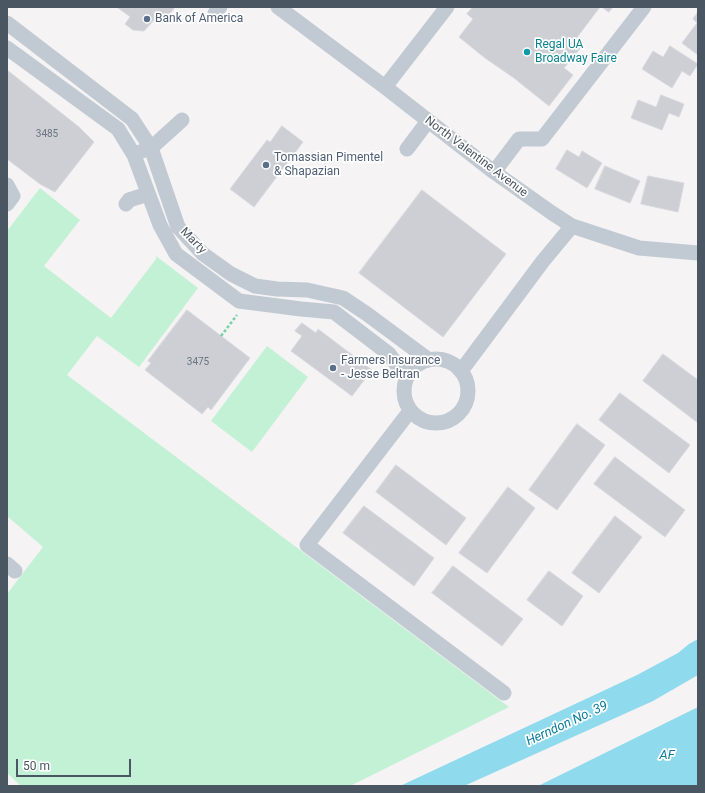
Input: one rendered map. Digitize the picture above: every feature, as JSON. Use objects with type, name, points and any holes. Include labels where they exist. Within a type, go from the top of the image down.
[{"type":"street","name":"North Valentine Avenue","points":[[278,7],[494,172],[572,226],[639,248],[698,253]]},
{"type":"street","points":[[384,87],[447,7]]},
{"type":"street","points":[[494,172],[519,139],[542,139],[644,7]]},
{"type":"street","name":"Marty","points":[[7,23],[132,119],[151,148],[178,227],[203,254],[231,274],[255,286],[277,289],[309,284],[343,298],[367,314],[428,360]]},
{"type":"street","name":"Marty","points":[[7,48],[118,129],[134,155],[160,225],[176,254],[240,301],[334,312],[388,354],[400,369],[406,380]]},
{"type":"street","points":[[134,155],[151,148],[182,120]]},
{"type":"street","points":[[407,150],[428,121]]},
{"type":"street","points":[[7,185],[13,196],[7,204]]},
{"type":"street","points":[[126,204],[129,200],[148,194]]},
{"type":"street","points":[[462,371],[543,261],[572,226]]},
{"type":"street","points":[[301,309],[309,284]]},
{"type":"street","points":[[439,359],[449,362],[462,371],[468,386],[468,397],[464,407],[457,416],[438,424],[428,423],[418,418],[410,411],[405,402],[404,391],[406,380],[411,371],[419,364],[428,360],[439,359]]},
{"type":"street","points":[[410,411],[308,545],[504,693]]},
{"type":"path","points":[[221,336],[247,302]]},
{"type":"green space","points":[[40,188],[80,220],[44,266],[111,318],[156,259],[156,256],[198,288],[139,367],[97,336],[67,375],[509,707],[350,786],[21,786],[7,773],[7,594],[43,547],[7,516],[7,231]]},
{"type":"green space","points":[[267,346],[308,377],[252,452],[211,421]]},
{"type":"water","name":"Herndon No. 39","points":[[698,639],[698,675],[653,701],[464,786],[400,786],[637,675],[678,653]]},
{"type":"water","name":"AF","points":[[698,707],[698,786],[538,786]]},
{"type":"building","name":"Bank of America","points":[[117,7],[175,7],[163,23],[154,20],[144,31],[133,30],[125,24],[130,17]]},
{"type":"building","name":"Regal UA Broadway Faire","points":[[473,7],[600,7],[575,40],[583,45],[564,68],[573,75],[549,106],[459,37],[473,19],[467,14]]},
{"type":"building","name":"Regal UA Broadway Faire","points":[[602,7],[613,7],[609,12]]},
{"type":"building","points":[[698,12],[698,55],[682,43],[697,23],[693,19]]},
{"type":"building","points":[[670,46],[698,64],[690,76],[682,71],[672,88],[642,69],[653,51],[663,57]]},
{"type":"building","points":[[7,70],[79,127],[94,142],[55,192],[40,184],[7,159]]},
{"type":"building","points":[[661,95],[684,104],[679,117],[669,113],[662,130],[631,118],[638,100],[656,107]]},
{"type":"building","points":[[282,126],[303,142],[254,207],[230,189],[267,140],[270,142]]},
{"type":"building","points":[[567,150],[579,157],[582,151],[602,163],[587,188],[556,169]]},
{"type":"building","points":[[605,166],[640,181],[630,203],[595,189]]},
{"type":"building","points":[[648,176],[684,183],[678,212],[641,204]]},
{"type":"building","points":[[422,190],[506,254],[443,337],[359,273]]},
{"type":"building","points":[[187,310],[250,358],[211,410],[208,407],[202,414],[145,370],[151,363],[148,361]]},
{"type":"building","points":[[302,323],[316,333],[318,329],[372,370],[352,396],[291,351],[302,336],[295,331]]},
{"type":"building","points":[[663,354],[698,380],[698,423],[643,381]]},
{"type":"building","points":[[620,393],[690,445],[669,473],[599,420]]},
{"type":"building","points":[[577,424],[605,445],[557,510],[529,490]]},
{"type":"building","points":[[615,457],[685,510],[665,537],[594,484]]},
{"type":"building","points":[[396,465],[466,518],[446,545],[376,492]]},
{"type":"building","points":[[508,487],[535,508],[487,573],[459,553]]},
{"type":"building","points":[[364,506],[434,558],[414,586],[343,533]]},
{"type":"building","points":[[615,516],[642,537],[599,593],[572,573]]},
{"type":"building","points":[[453,566],[523,619],[502,646],[432,593]]},
{"type":"building","points":[[549,571],[583,596],[562,626],[527,600]]},
{"type":"place","name":"Bank of America","points":[[147,19]]},
{"type":"place","name":"Regal UA Broadway Faire","points":[[527,52]]},
{"type":"place","name":"Tomassian Pimentel & Shapazian","points":[[266,165]]},
{"type":"place","name":"Farmers Insurance - Jesse Beltran","points":[[333,368]]}]
